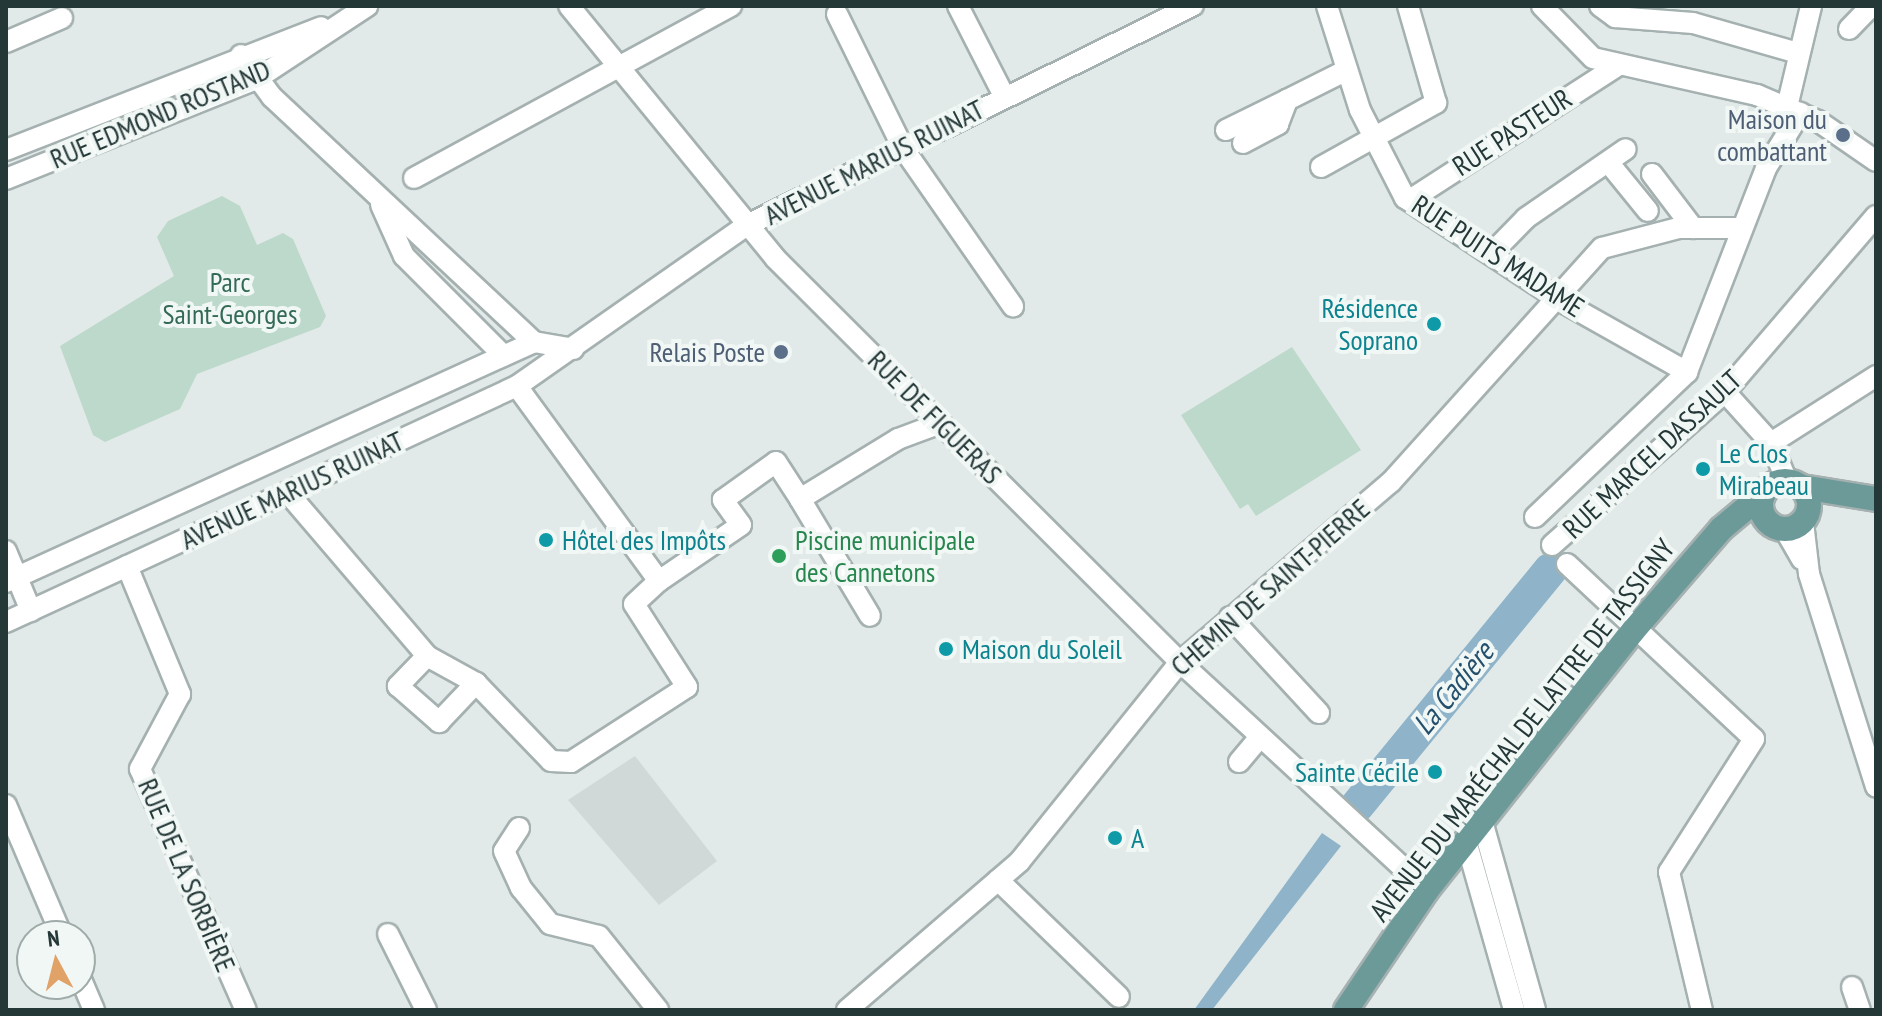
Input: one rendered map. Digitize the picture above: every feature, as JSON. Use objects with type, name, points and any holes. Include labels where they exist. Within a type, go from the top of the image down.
[{"type":"main road","points":[[1791,522],[1795,484],[1876,499]]},
{"type":"main road","name":"AVENUE DU MARÉCHAL DE LATTRE DE TASSIGNY","points":[[1346,1010],[1427,890],[1633,631],[1721,529],[1763,494],[1795,484]]},
{"type":"main road","points":[[1721,529],[1791,522],[1849,492]]},
{"type":"main road","points":[[1763,494],[1791,522]]},
{"type":"street","name":"RUE DE FIGUERAS","points":[[569,6],[747,225],[1180,662],[1328,804],[1427,890]]},
{"type":"street","points":[[414,178],[731,6]]},
{"type":"street","points":[[958,6],[1004,96]]},
{"type":"street","name":"AVENUE MARIUS RUINAT","points":[[6,622],[517,386],[747,225],[1004,96],[1193,6]]},
{"type":"street","name":"RUE PUITS MADAME","points":[[1327,6],[1347,70],[1376,140],[1410,200],[1561,301],[1687,372]]},
{"type":"street","points":[[1321,167],[1376,140],[1436,103],[1408,6]]},
{"type":"street","points":[[1542,6],[1593,58],[1617,66],[1718,85],[1793,110],[1876,161]]},
{"type":"street","points":[[1600,6],[1615,17],[1693,23],[1795,52]]},
{"type":"street","points":[[1535,517],[1687,372],[1741,228],[1793,110],[1795,52],[1811,6]]},
{"type":"street","points":[[1849,29],[1870,6],[1876,11]]},
{"type":"street","name":"RUE EDMOND ROSTAND","points":[[6,150],[359,11]]},
{"type":"street","name":"RUE EDMOND ROSTAND","points":[[6,179],[258,78],[359,11]]},
{"type":"street","points":[[837,14],[903,148],[1013,306]]},
{"type":"street","points":[[6,42],[62,18]]},
{"type":"street","points":[[241,55],[258,78],[376,194],[534,342],[573,349]]},
{"type":"street","name":"RUE PASTEUR","points":[[1410,200],[1617,66]]},
{"type":"street","points":[[1226,130],[1347,70]]},
{"type":"street","points":[[1243,143],[1278,124],[1287,100]]},
{"type":"street","points":[[1491,254],[1526,218],[1626,149]]},
{"type":"street","points":[[1608,162],[1648,211]]},
{"type":"street","points":[[1652,174],[1686,228]]},
{"type":"street","points":[[376,194],[404,256],[504,356]]},
{"type":"street","name":"RUE MARCEL DASSAULT","points":[[1552,545],[1725,392],[1876,216]]},
{"type":"street","name":"CHEMIN DE SAINT-PIERRE","points":[[847,1010],[998,880],[1180,662],[1391,482],[1561,301],[1602,248],[1686,228],[1741,228]]},
{"type":"street","name":"AVENUE MARIUS RUINAT","points":[[12,579],[534,342]]},
{"type":"street","points":[[1771,443],[1876,376]]},
{"type":"street","points":[[517,386],[659,581]]},
{"type":"street","points":[[1725,392],[1771,443],[1795,484]]},
{"type":"street","points":[[800,499],[898,439],[941,423]]},
{"type":"street","points":[[288,493],[427,656],[476,683],[551,761],[571,762],[687,687],[634,604],[659,581],[741,525],[723,500],[776,462],[870,616]]},
{"type":"street","points":[[1791,522],[1876,787]]},
{"type":"street","points":[[6,551],[12,579],[31,611]]},
{"type":"street","points":[[1567,564],[1633,631],[1754,739],[1669,872],[1702,1010]]},
{"type":"street","name":"RUE DE LA SORBIÈRE","points":[[127,566],[180,694],[140,769],[246,1010]]},
{"type":"street","points":[[1230,617],[1319,713]]},
{"type":"street","points":[[427,656],[398,686],[439,722],[476,683]]},
{"type":"street","points":[[1239,762],[1259,738]]},
{"type":"street","points":[[6,805],[55,920]]},
{"type":"street","points":[[1482,821],[1535,1010]]},
{"type":"street","points":[[519,828],[504,851],[521,888],[550,924],[599,936],[658,1010]]},
{"type":"street","points":[[1466,841],[1514,1010]]},
{"type":"street","points":[[998,880],[1119,997]]},
{"type":"street","points":[[388,934],[426,1010]]},
{"type":"street","points":[[1852,987],[1860,1010]]},
{"type":"shaded area","points":[[635,756],[717,861],[659,905],[568,800]]},
{"type":"green space","name":"Parc Saint-Georges","points":[[222,196],[240,206],[257,245],[283,233],[293,239],[326,316],[320,327],[197,374],[180,409],[105,442],[93,435],[60,346],[174,276],[157,237],[168,221]]},
{"type":"green space","points":[[1292,347],[1361,450],[1256,516],[1248,504],[1240,509],[1181,415]]},
{"type":"water","points":[[1322,833],[1341,846],[1212,1010],[1194,1010]]},
{"type":"waterway","name":"La Cadière","points":[[1357,806],[1550,570]]},
{"type":"place","name":"Maison du combattant","points":[[1843,135]]},
{"type":"place","name":"Résidence Soprano","points":[[1434,324]]},
{"type":"place","name":"Relais Poste","points":[[781,352]]},
{"type":"place","name":"Le Clos Mirabeau","points":[[1703,469]]},
{"type":"place","name":"Hôtel des Impôts","points":[[546,540]]},
{"type":"place","name":"Piscine municipale des Cannetons","points":[[779,556]]},
{"type":"place","name":"Maison du Soleil","points":[[946,649]]},
{"type":"place","name":"Sainte Cécile","points":[[1435,772]]},
{"type":"place","name":"A","points":[[1115,838]]}]
